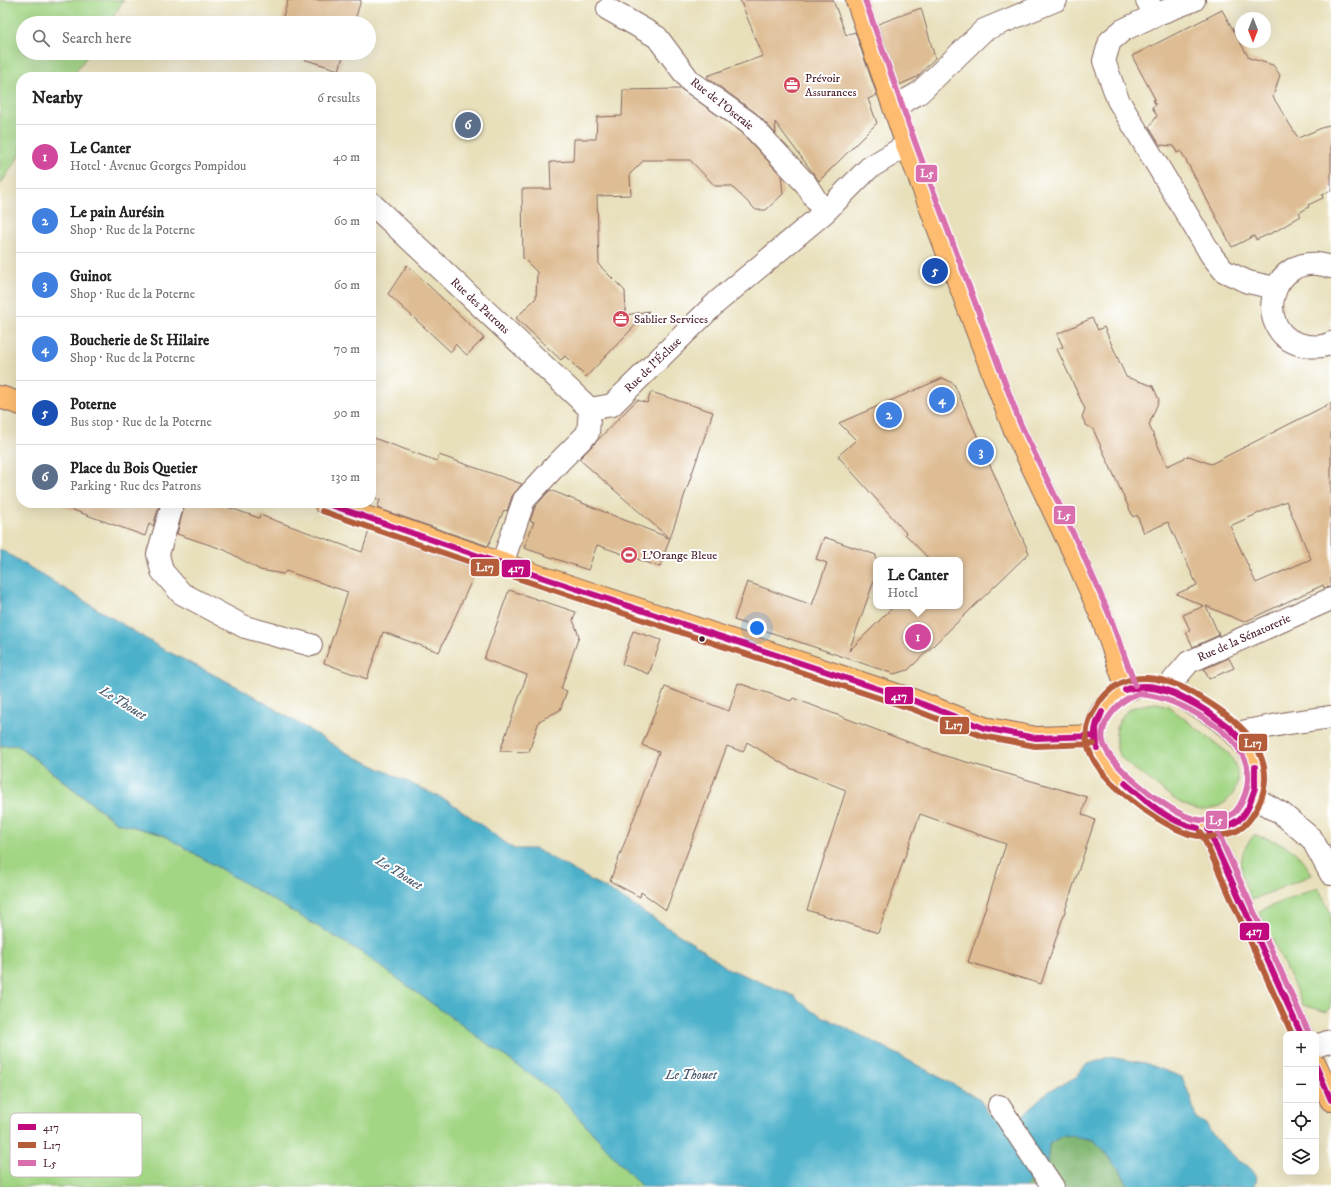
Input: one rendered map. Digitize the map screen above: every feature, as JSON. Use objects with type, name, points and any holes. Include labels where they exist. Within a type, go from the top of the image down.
[{"type":"main road","points":[[857,0],[907,145],[1013,426],[1075,555],[1102,617],[1127,688]]},
{"type":"main road","points":[[0,397],[16,402]]},
{"type":"main road","points":[[339,508],[502,564],[915,701],[984,728],[1036,738],[1094,736]]},
{"type":"main road","points":[[1145,686],[1166,689],[1211,713],[1236,734],[1251,753],[1257,775],[1254,798],[1241,819],[1224,827],[1208,829],[1187,826],[1146,802],[1123,782],[1104,761],[1097,750],[1094,736],[1097,722],[1103,709],[1113,698],[1127,688],[1145,686]]},
{"type":"main road","points":[[1208,829],[1300,1031]]},
{"type":"main road","points":[[1316,1067],[1331,1100]]},
{"type":"street","points":[[894,107],[919,93],[984,30],[1056,0]]},
{"type":"street","points":[[1194,0],[1151,7],[1110,42],[1104,61],[1118,100],[1212,256],[1224,272],[1248,282],[1275,288]]},
{"type":"street","name":"Rue de l'Oseraie","points":[[608,9],[657,37],[690,81],[749,123],[806,184],[824,213]]},
{"type":"street","name":"Rue de l'Écluse","points":[[590,409],[612,405],[717,302],[824,213],[869,168],[907,145]]},
{"type":"street","name":"Rue des Patrons","points":[[376,208],[590,409]]},
{"type":"street","points":[[1331,267],[1321,264],[1307,264],[1294,268],[1283,276],[1275,288],[1272,301],[1273,316],[1279,328],[1288,339],[1301,345],[1315,347],[1331,343]]},
{"type":"street","points":[[502,564],[524,500],[588,433],[590,409]]},
{"type":"street","points":[[172,508],[158,554],[162,571],[181,593],[245,627],[312,645]]},
{"type":"street","name":"Rue de la Sénatorerie","points":[[1166,689],[1189,662],[1331,599]]},
{"type":"street","points":[[1236,734],[1288,723],[1331,717]]},
{"type":"street","points":[[1254,798],[1281,813],[1312,839],[1331,874]]},
{"type":"street","points":[[1319,1045],[1331,1041]]},
{"type":"street","points":[[998,1106],[1053,1187]]},
{"type":"green space","points":[[0,0],[124,0],[114,16],[16,16],[16,60],[84,60],[76,72],[16,72],[16,161],[0,185]]},
{"type":"green space","points":[[1157,703],[1168,706],[1228,753],[1231,757],[1236,766],[1238,776],[1237,782],[1234,792],[1223,804],[1209,809],[1200,810],[1181,803],[1123,760],[1120,756],[1116,747],[1116,731],[1120,720],[1126,712],[1133,708],[1141,705]]},
{"type":"green space","points":[[17,745],[115,822],[163,835],[361,952],[557,1094],[642,1187],[0,1187],[0,746]]},
{"type":"green space","points":[[1254,835],[1273,840],[1295,852],[1307,866],[1312,875],[1252,900],[1242,875],[1242,861],[1245,848]]},
{"type":"green space","points":[[1318,887],[1331,914],[1331,1008],[1326,1012],[1303,1005],[1259,911]]},
{"type":"green space","points":[[1065,1135],[1094,1140],[1120,1170],[1129,1187],[1025,1187],[1047,1165],[1049,1144]]},
{"type":"water","name":"Le Thouet","points":[[0,549],[161,648],[242,689],[347,753],[450,802],[514,849],[536,849],[617,895],[703,950],[727,968],[794,996],[812,1011],[880,1045],[980,1099],[988,1113],[1001,1121],[1013,1115],[1022,1116],[1049,1091],[1076,1077],[1086,1065],[1109,1057],[1145,1063],[1182,1077],[1191,1099],[1196,1118],[1207,1125],[1214,1137],[1239,1161],[1248,1166],[1256,1177],[1254,1187],[1129,1187],[1120,1170],[1094,1140],[1065,1135],[1049,1144],[1047,1165],[1025,1187],[642,1187],[557,1094],[361,952],[163,835],[116,822],[17,745],[0,746]]},
{"type":"building","points":[[288,0],[361,0],[356,16],[283,16]]},
{"type":"building","points":[[740,0],[833,0],[846,35],[855,32],[877,95],[868,99],[877,123],[819,181],[775,122],[776,134],[756,113],[707,76],[763,56]]},
{"type":"building","points":[[921,8],[935,58],[917,77],[899,85],[878,24]]},
{"type":"building","points":[[1222,10],[1235,33],[1235,48],[1243,48],[1249,58],[1273,65],[1280,75],[1273,97],[1298,138],[1331,124],[1331,191],[1322,195],[1323,198],[1308,205],[1309,207],[1299,213],[1301,216],[1276,231],[1256,240],[1254,236],[1232,247],[1181,151],[1177,153],[1174,146],[1160,145],[1149,127],[1157,116],[1152,107],[1156,105],[1153,100],[1155,99],[1132,56]]},
{"type":"building","points":[[306,60],[342,60],[339,70]]},
{"type":"building","points":[[681,89],[741,132],[781,175],[783,194],[766,210],[756,210],[731,186],[715,186],[690,160],[644,160],[630,174],[631,195],[597,196],[599,265],[625,291],[626,315],[649,311],[586,377],[565,356],[561,360],[516,318],[536,298],[537,272],[523,258],[522,189],[551,189],[550,162],[573,161],[574,139],[596,139],[597,117],[622,116],[623,90]]},
{"type":"building","points":[[407,265],[484,338],[467,355],[455,344],[451,352],[388,294]]},
{"type":"building","points":[[1092,318],[1098,330],[1104,327],[1126,377],[1153,386],[1159,400],[1149,425],[1167,466],[1189,456],[1211,464],[1331,403],[1331,587],[1324,588],[1323,585],[1244,622],[1206,606],[1219,635],[1193,647],[1186,632],[1190,630],[1183,615],[1204,606],[1176,594],[1197,585],[1168,522],[1144,533],[1137,515],[1133,517],[1093,429],[1086,425],[1082,417],[1085,409],[1057,349],[1063,347],[1057,334]],"holes":[[[1286,501],[1311,559],[1256,583],[1230,526]]]},
{"type":"building","points":[[943,378],[954,384],[1029,553],[908,670],[894,674],[734,620],[747,582],[812,605],[827,563],[816,559],[824,537],[876,555],[876,557],[873,557],[873,583],[849,651],[891,609],[963,609],[963,557],[927,557],[905,534],[906,533],[838,456],[856,440],[839,423]]},
{"type":"building","points":[[651,392],[713,412],[660,567],[597,545],[588,570],[524,548],[534,522],[530,521],[535,507],[550,490],[669,538],[579,459],[637,400],[647,403]]},
{"type":"building","points":[[376,439],[437,461],[439,455],[522,484],[512,496],[507,511],[504,510],[488,546],[377,508],[380,500],[376,499]]},
{"type":"building","points":[[68,508],[158,508],[153,526],[149,524],[145,536]]},
{"type":"building","points":[[184,508],[230,508],[259,518],[260,515],[362,552],[369,531],[477,569],[439,652],[383,632],[367,679],[324,663],[348,592],[286,571],[283,574],[260,570],[225,550],[177,534]]},
{"type":"building","points":[[509,590],[576,612],[573,620],[579,636],[561,689],[567,691],[560,710],[539,721],[529,752],[500,751],[527,675],[484,659]]},
{"type":"building","points":[[633,631],[661,640],[649,674],[622,664]]},
{"type":"building","points":[[1229,658],[1234,668],[1209,679],[1204,669]]},
{"type":"building","points":[[738,683],[791,701],[793,698],[942,755],[1087,797],[1082,814],[1095,820],[1041,984],[968,962],[1006,844],[920,814],[878,933],[807,910],[846,790],[790,768],[747,742],[743,752],[727,746],[666,910],[641,892],[640,897],[610,881],[659,752],[642,745],[665,687],[729,711]]},
{"type":"transit line","name":"L5","points":[[865,0],[915,142],[1020,423],[1082,552],[1109,614],[1135,685]]},
{"type":"transit line","name":"417","points":[[340,508],[502,564],[915,701],[984,728],[1036,738],[1094,736]]},
{"type":"transit line","name":"L17","points":[[322,511],[499,572],[912,709],[982,736],[1035,746],[1094,744]]},
{"type":"transit line","name":"L17","points":[[1207,837],[1186,833],[1142,809],[1112,783],[1091,756],[1086,736],[1090,720],[1105,695],[1121,683],[1134,679],[1147,678],[1173,683],[1180,686],[1203,699],[1237,723],[1256,747],[1262,761],[1265,776],[1263,791],[1257,808],[1243,827],[1226,835],[1209,837]]},
{"type":"transit line","name":"417","points":[[1125,690],[1136,687],[1158,687],[1179,695],[1208,712]]},
{"type":"transit line","name":"417","points":[[1125,690],[1136,688],[1157,689],[1178,696],[1208,712]]},
{"type":"transit line","name":"L5","points":[[1137,694],[1166,700],[1197,714],[1224,733],[1235,744],[1243,756],[1247,766],[1248,776],[1244,797],[1233,814],[1226,818],[1215,820],[1194,819],[1183,815],[1157,799],[1143,788],[1118,766],[1109,755],[1102,737],[1106,721],[1119,704],[1125,699],[1137,694]]},
{"type":"transit line","name":"417","points":[[1097,748],[1095,730],[1102,712]]},
{"type":"transit line","name":"417","points":[[1097,748],[1096,728],[1102,712]]},
{"type":"transit line","name":"417","points":[[1208,712],[1230,728],[1244,743]]},
{"type":"transit line","name":"417","points":[[1208,712],[1226,725],[1244,743]]},
{"type":"transit line","name":"417","points":[[1249,805],[1255,788],[1255,767]]},
{"type":"transit line","name":"417","points":[[1249,805],[1255,788],[1255,767]]},
{"type":"transit line","name":"417","points":[[1125,783],[1150,804],[1168,816],[1198,828]]},
{"type":"transit line","name":"417","points":[[1125,783],[1168,817],[1188,826],[1198,828]]},
{"type":"transit line","name":"417","points":[[1214,828],[1225,826],[1238,820],[1248,808]]},
{"type":"transit line","name":"417","points":[[1214,828],[1225,827],[1238,821],[1248,808]]},
{"type":"transit line","name":"L5","points":[[1215,826],[1308,1031]]},
{"type":"transit line","name":"417","points":[[1208,829],[1300,1031]]},
{"type":"transit line","name":"L17","points":[[1201,832],[1291,1031]]},
{"type":"transit line","name":"417","points":[[1316,1067],[1331,1100]]},
{"type":"place","name":"Prévoir Assurances","points":[[792,85]]},
{"type":"place","name":"Place du Bois Quetier","points":[[468,125]]},
{"type":"place","name":"Poterne","points":[[935,271]]},
{"type":"place","name":"Sablier Services","points":[[621,319]]},
{"type":"place","name":"Boucherie de St Hilaire","points":[[942,400]]},
{"type":"place","name":"Le pain Aurésin","points":[[889,415]]},
{"type":"place","name":"Guinot","points":[[981,452]]},
{"type":"place","name":"L'Orange Bleue","points":[[629,555]]},
{"type":"place","name":"Le Canter","points":[[918,637]]}]
